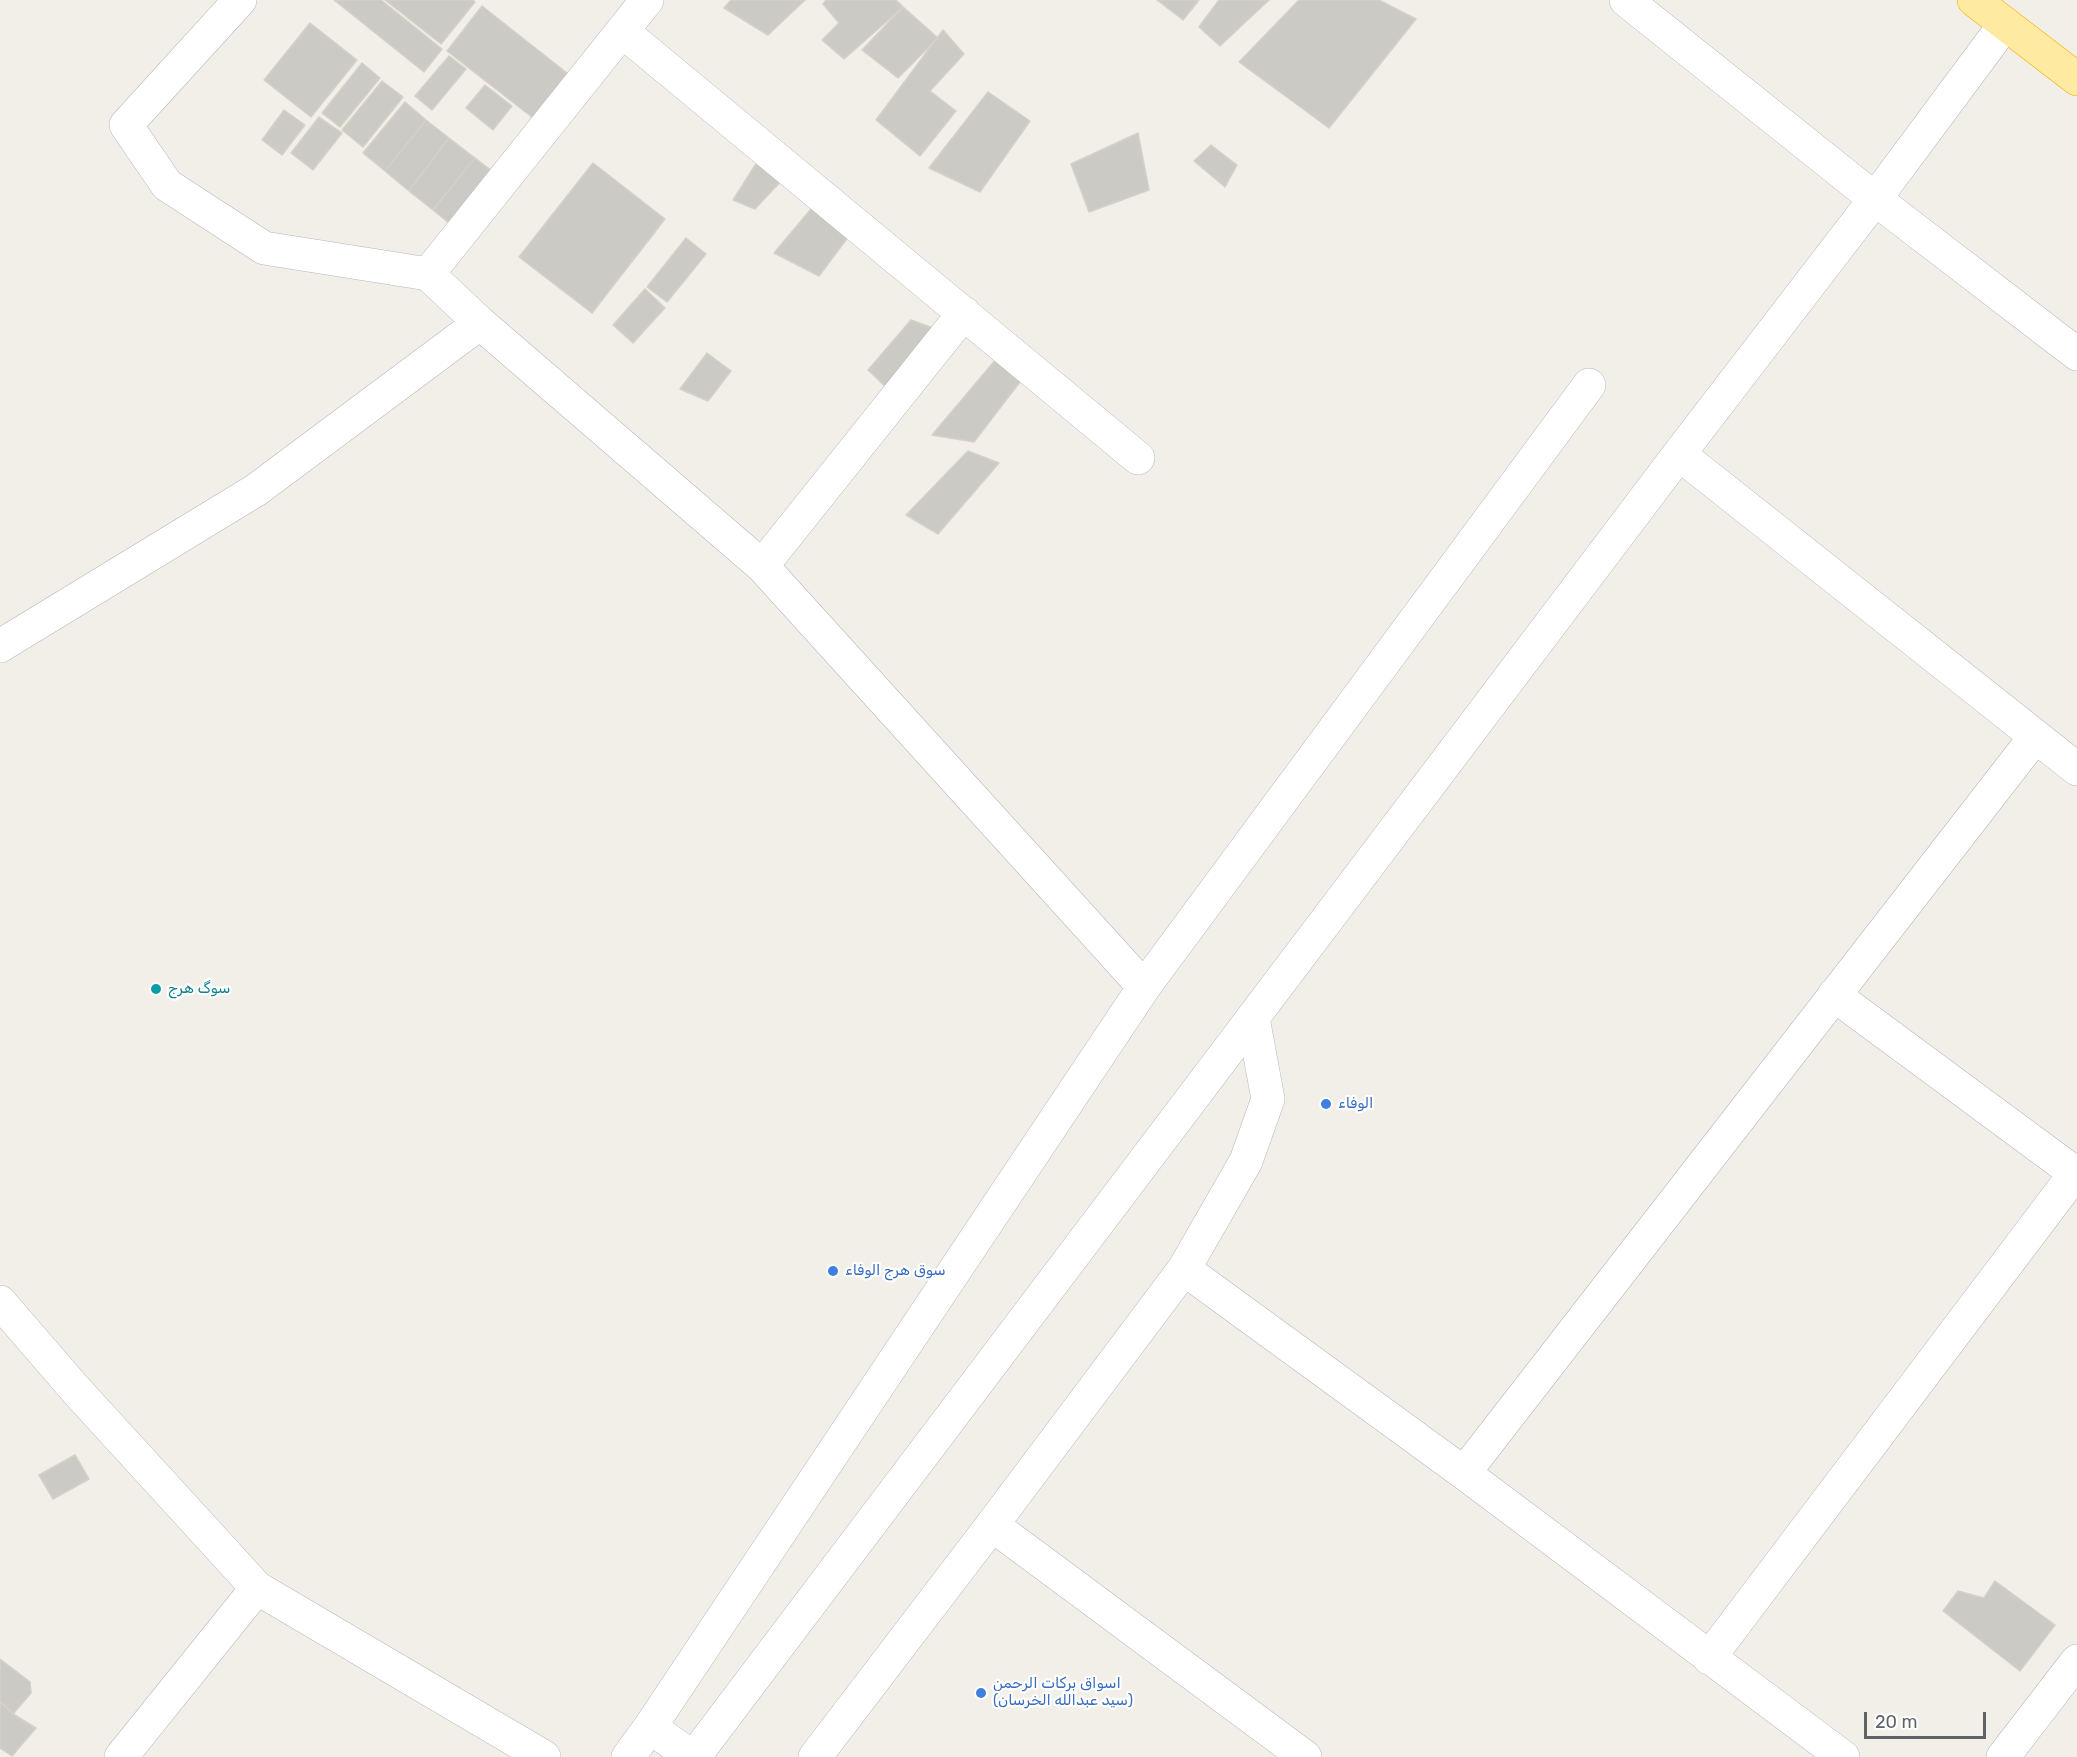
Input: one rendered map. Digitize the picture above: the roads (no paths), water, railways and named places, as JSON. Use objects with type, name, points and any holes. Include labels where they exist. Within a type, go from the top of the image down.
[{"type":"highway","points":[[1974,0],[2077,79]]},
{"type":"street","points":[[240,0],[126,125],[167,185],[264,248],[428,274],[480,323],[762,566],[1144,987]]},
{"type":"street","points":[[428,274],[646,0]]},
{"type":"street","points":[[1626,0],[1875,199],[2077,354]]},
{"type":"street","points":[[650,1727],[693,1757],[1679,454],[1875,199],[2005,24]]},
{"type":"street","points":[[622,31],[1138,458]]},
{"type":"street","points":[[762,566],[964,313]]},
{"type":"street","points":[[0,646],[256,490],[480,323]]},
{"type":"street","points":[[628,1757],[1144,987],[1589,385]]},
{"type":"street","points":[[1679,454],[2077,769]]},
{"type":"street","points":[[1464,1473],[2035,737]]},
{"type":"street","points":[[1709,1658],[2076,1172],[1834,995]]},
{"type":"street","points":[[814,1757],[992,1526],[1184,1269],[1246,1161],[1268,1099],[1254,1018]]},
{"type":"street","points":[[1184,1269],[1464,1473],[1709,1658],[1804,1746],[1843,1757]]},
{"type":"street","points":[[0,1302],[76,1390],[258,1588],[544,1757]]},
{"type":"street","points":[[992,1526],[1305,1757]]},
{"type":"street","points":[[121,1757],[258,1588]]},
{"type":"street","points":[[2003,1757],[2077,1661]]},
{"type":"place","name":"سوگ هرج","points":[[156,989]]},
{"type":"place","name":"الوفاء","points":[[1326,1104]]},
{"type":"place","name":"سوق هرج الوفاء","points":[[833,1271]]},
{"type":"place","name":"اسواق بركات الرحمن (سيد عبدالله الخرسان)","points":[[981,1693]]}]
